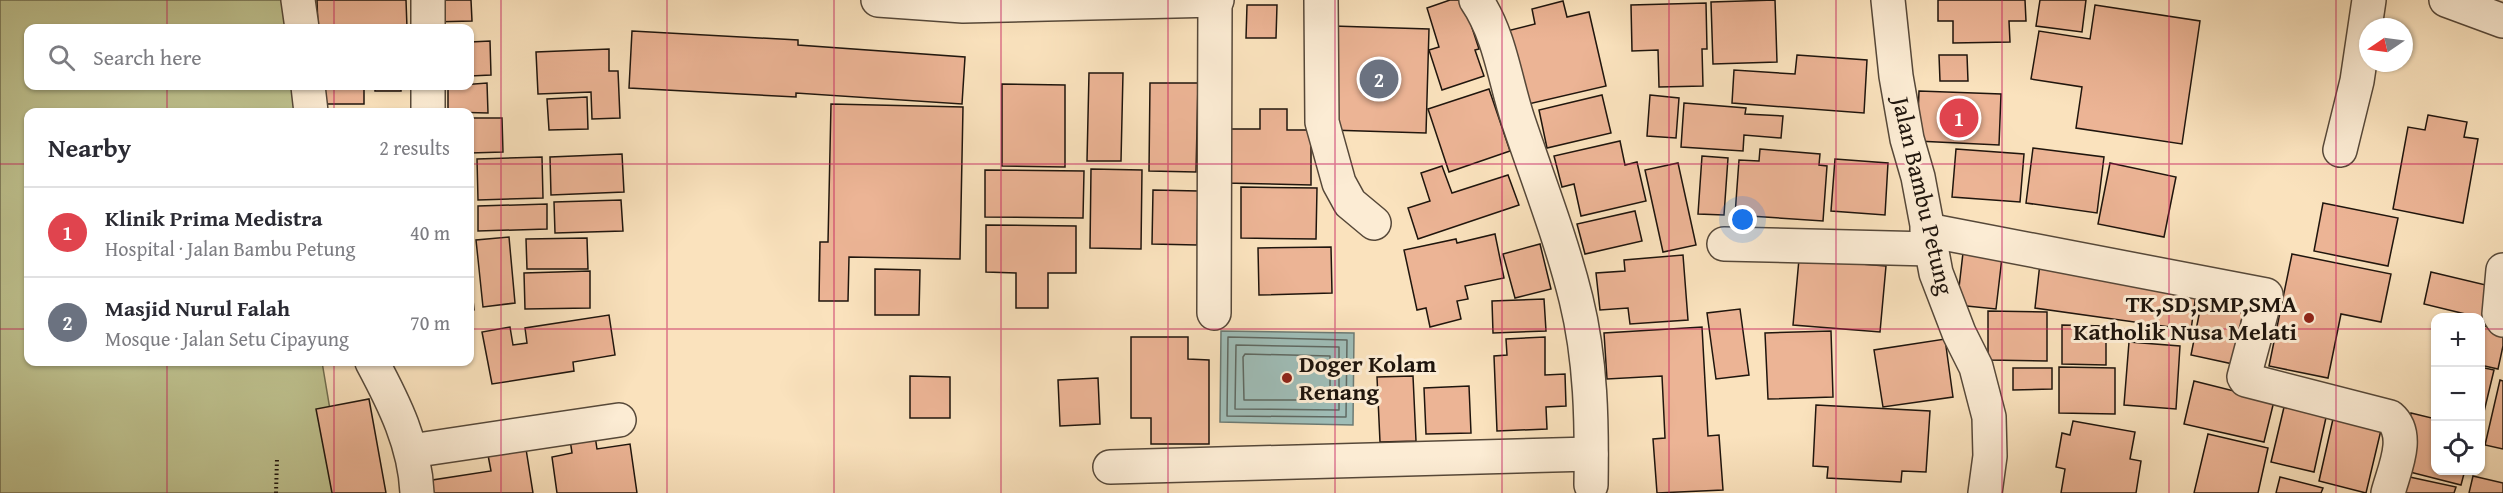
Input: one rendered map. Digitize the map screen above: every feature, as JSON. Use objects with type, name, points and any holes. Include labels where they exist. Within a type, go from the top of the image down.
[{"type":"street","points":[[298,0],[301,24]]},
{"type":"street","points":[[428,0],[428,24]]},
{"type":"street","points":[[878,0],[963,6],[1216,0],[1214,313]]},
{"type":"street","points":[[1321,0],[1322,122],[1339,183],[1350,203],[1374,223]]},
{"type":"street","points":[[1110,467],[1591,469],[1592,418],[1587,362],[1576,300],[1494,40],[1484,12],[1476,0]]},
{"type":"street","name":"Jalan Bambu Petung","points":[[1888,0],[1896,76],[1907,139],[1918,177],[1941,289],[1976,367],[1989,417],[1990,456],[1985,493]]},
{"type":"street","points":[[2340,150],[2357,81],[2369,0]]},
{"type":"street","points":[[2446,0],[2503,21]]},
{"type":"street","points":[[308,90],[311,108]]},
{"type":"street","points":[[428,90],[428,108]]},
{"type":"street","points":[[1724,244],[1929,239],[2266,295],[2244,377],[2246,380],[2390,417],[2399,428],[2400,445],[2388,493]]},
{"type":"street","points":[[2503,270],[2499,314],[2503,320]]},
{"type":"street","points":[[374,366],[396,405],[411,451],[417,493]]},
{"type":"street","points":[[411,451],[619,420]]},
{"type":"path","points":[[276,493],[277,459]]},
{"type":"green space","points":[[0,0],[297,0],[298,24],[24,24],[24,90],[298,90],[299,108],[24,108],[24,366],[323,366],[344,493],[0,493]]},
{"type":"water","name":"Doger Kolam Renang","points":[[1221,331],[1354,333],[1353,425],[1220,422]]},
{"type":"building","points":[[317,0],[406,0],[407,24],[318,24]]},
{"type":"building","points":[[431,0],[471,0],[472,21],[431,22]]},
{"type":"building","points":[[1450,0],[1463,0],[1479,49],[1475,50],[1484,76],[1442,90],[1429,50],[1439,47],[1427,8]]},
{"type":"building","points":[[1775,0],[1777,62],[1713,64],[1711,2]]},
{"type":"building","points":[[1938,0],[2025,0],[2026,21],[2009,21],[2010,42],[1953,43],[1953,21],[1938,21]]},
{"type":"building","points":[[2040,0],[2086,0],[2082,32],[2036,26]]},
{"type":"building","points":[[1563,1],[1567,17],[1589,12],[1606,86],[1520,106],[1503,32],[1535,24],[1532,9]]},
{"type":"building","points":[[1706,3],[1707,49],[1702,49],[1703,86],[1659,87],[1658,50],[1632,51],[1631,5]]},
{"type":"building","points":[[1247,5],[1277,5],[1276,38],[1246,38]]},
{"type":"building","points":[[2095,5],[2200,21],[2182,144],[2076,128],[2082,87],[2031,79],[2039,31],[2090,39]]},
{"type":"building","points":[[1333,26],[1429,29],[1426,133],[1330,130]]},
{"type":"building","points":[[632,31],[798,40],[798,45],[965,57],[962,104],[796,93],[796,97],[629,88]]},
{"type":"building","points":[[490,41],[491,75],[474,76],[474,42]]},
{"type":"building","points":[[609,49],[609,71],[618,71],[620,118],[592,119],[591,92],[538,94],[536,52]]},
{"type":"building","points":[[1797,55],[1867,60],[1864,113],[1732,103],[1734,70],[1795,74]]},
{"type":"building","points":[[1939,55],[1967,55],[1968,81],[1940,81]]},
{"type":"building","points":[[1089,73],[1123,73],[1121,161],[1087,161]]},
{"type":"building","points":[[487,83],[488,113],[474,113],[474,108],[448,108],[448,90],[474,90],[474,84]]},
{"type":"building","points":[[1150,83],[1198,83],[1196,172],[1149,171]]},
{"type":"building","points":[[1002,84],[1065,85],[1065,167],[1002,166]]},
{"type":"building","points":[[1489,89],[1510,151],[1449,172],[1428,109]]},
{"type":"building","points":[[321,90],[364,90],[364,104],[321,104]]},
{"type":"building","points":[[375,90],[401,90],[401,91]]},
{"type":"building","points":[[1919,91],[2001,94],[1999,145],[1917,141]]},
{"type":"building","points":[[1602,95],[1611,133],[1547,148],[1539,110]]},
{"type":"building","points":[[1650,95],[1679,98],[1676,138],[1647,136]]},
{"type":"building","points":[[587,97],[588,129],[549,130],[547,99]]},
{"type":"building","points":[[1684,103],[1746,108],[1745,114],[1783,116],[1781,138],[1744,135],[1743,151],[1681,147]]},
{"type":"building","points":[[831,104],[963,107],[960,259],[849,257],[848,301],[819,301],[820,242],[828,242]]},
{"type":"building","points":[[1260,109],[1287,109],[1287,130],[1311,130],[1311,185],[1224,183],[1225,129],[1260,129]]},
{"type":"building","points":[[2428,115],[2467,122],[2464,137],[2478,139],[2463,223],[2393,209],[2408,127],[2425,130]]},
{"type":"building","points":[[474,118],[502,118],[503,152],[474,153]]},
{"type":"building","points":[[1620,141],[1625,165],[1637,162],[1646,201],[1581,216],[1574,184],[1562,187],[1554,156]]},
{"type":"building","points":[[2033,148],[2104,157],[2097,213],[2026,203]]},
{"type":"building","points":[[1760,149],[1820,154],[1819,165],[1827,166],[1823,221],[1735,215],[1739,160],[1759,161]]},
{"type":"building","points":[[1956,149],[2024,154],[2020,202],[1952,197]]},
{"type":"building","points":[[622,154],[624,192],[551,195],[550,157]]},
{"type":"building","points":[[1702,156],[1728,158],[1724,215],[1698,214]]},
{"type":"building","points":[[542,157],[543,198],[478,200],[477,159]]},
{"type":"building","points":[[1835,159],[1888,163],[1885,215],[1831,211]]},
{"type":"building","points":[[1678,163],[1696,245],[1663,252],[1645,170]]},
{"type":"building","points":[[2110,163],[2176,177],[2164,237],[2098,224]]},
{"type":"building","points":[[1442,166],[1452,193],[1508,175],[1519,205],[1418,239],[1408,208],[1430,201],[1421,173]]},
{"type":"building","points":[[1091,169],[1142,170],[1141,249],[1090,248]]},
{"type":"building","points":[[985,170],[1084,171],[1083,218],[985,217]]},
{"type":"building","points":[[1241,187],[1317,188],[1316,239],[1241,238]]},
{"type":"building","points":[[1153,190],[1198,191],[1197,245],[1152,244]]},
{"type":"building","points":[[621,200],[623,231],[555,233],[554,202]]},
{"type":"building","points":[[2323,203],[2398,218],[2388,266],[2314,251]]},
{"type":"building","points":[[547,204],[547,229],[478,231],[478,206]]},
{"type":"building","points":[[1635,211],[1642,241],[1585,254],[1577,224]]},
{"type":"building","points":[[986,225],[1076,226],[1076,273],[1048,273],[1048,308],[1016,308],[1016,273],[986,272]]},
{"type":"building","points":[[1495,234],[1504,278],[1465,286],[1468,299],[1457,301],[1461,319],[1430,327],[1426,308],[1417,310],[1404,250],[1456,239],[1457,243]]},
{"type":"building","points":[[509,237],[515,303],[483,307],[476,240]]},
{"type":"building","points":[[587,238],[588,269],[527,269],[526,239]]},
{"type":"building","points":[[1540,244],[1551,289],[1515,298],[1503,254]]},
{"type":"building","points":[[1964,244],[2003,249],[1996,309],[1957,305]]},
{"type":"building","points":[[1331,247],[1332,293],[1259,295],[1258,248]]},
{"type":"building","name":"TK,SD,SMP,SMA Katholik Nusa Melati","points":[[2292,254],[2391,274],[2381,322],[2341,314],[2328,378],[2269,366]]},
{"type":"building","points":[[1683,255],[1688,320],[1630,324],[1628,308],[1600,310],[1596,273],[1625,271],[1624,260]]},
{"type":"building","points":[[1799,259],[1886,266],[1880,332],[1793,325]]},
{"type":"building","points":[[2040,263],[2197,286],[2191,330],[2035,308]]},
{"type":"building","points":[[875,269],[920,270],[919,315],[875,315]]},
{"type":"building","points":[[590,271],[590,308],[525,309],[524,273]]},
{"type":"building","points":[[2431,272],[2490,286],[2483,313],[2461,313],[2424,304]]},
{"type":"building","points":[[1544,299],[1546,331],[1493,333],[1492,301]]},
{"type":"building","points":[[2201,305],[2243,313],[2233,364],[2191,355]]},
{"type":"building","points":[[1740,309],[1749,375],[1716,379],[1707,313]]},
{"type":"building","points":[[1988,311],[2047,312],[2047,361],[1988,360]]},
{"type":"building","points":[[609,315],[615,355],[573,362],[574,371],[492,384],[482,332],[510,327],[513,345],[527,343],[525,328]]},
{"type":"building","points":[[2062,325],[2106,326],[2106,365],[2062,364]]},
{"type":"building","points":[[2485,326],[2503,330],[2503,346],[2498,369],[2485,366]]},
{"type":"building","points":[[1702,327],[1708,436],[1719,435],[1723,490],[1657,493],[1653,439],[1665,438],[1662,376],[1607,379],[1604,333]]},
{"type":"building","points":[[1831,331],[1833,397],[1768,399],[1765,333]]},
{"type":"building","points":[[1131,337],[1188,337],[1188,359],[1209,360],[1209,444],[1151,444],[1151,418],[1131,418]]},
{"type":"building","points":[[1545,337],[1545,375],[1565,374],[1566,406],[1546,407],[1547,429],[1497,431],[1494,356],[1507,355],[1506,339]]},
{"type":"building","points":[[1945,339],[1953,397],[1883,407],[1874,350]]},
{"type":"building","points":[[2129,342],[2180,346],[2176,409],[2124,405]]},
{"type":"building","points":[[2059,367],[2115,368],[2115,414],[2059,413]]},
{"type":"building","points":[[2013,368],[2052,368],[2052,389],[2013,390]]},
{"type":"building","points":[[2485,368],[2494,370],[2485,408]]},
{"type":"building","points":[[910,376],[950,377],[950,418],[910,418]]},
{"type":"building","points":[[1413,376],[1416,441],[1380,442],[1377,377]]},
{"type":"building","points":[[1098,378],[1100,424],[1060,426],[1058,380]]},
{"type":"building","points":[[2500,380],[2503,381],[2503,449],[2485,445]]},
{"type":"building","points":[[2194,381],[2274,401],[2264,442],[2184,424]]},
{"type":"building","points":[[1469,386],[1471,433],[1426,434],[1424,388]]},
{"type":"building","points":[[369,399],[386,493],[332,493],[316,409]]},
{"type":"building","points":[[2285,403],[2327,413],[2314,472],[2271,462]]},
{"type":"building","points":[[1816,405],[1930,411],[1926,472],[1902,471],[1901,482],[1827,478],[1828,467],[1813,466]]},
{"type":"building","points":[[2411,413],[2431,418],[2431,475],[2464,475],[2461,485],[2398,469]]},
{"type":"building","points":[[2333,419],[2381,430],[2366,493],[2319,481]]},
{"type":"building","points":[[2073,421],[2135,432],[2130,459],[2141,461],[2136,493],[2061,493],[2065,469],[2056,467],[2062,433],[2070,435]]},
{"type":"building","points":[[594,429],[597,449],[630,444],[637,493],[557,493],[552,457],[572,453],[569,433]]},
{"type":"building","points":[[2208,434],[2268,448],[2258,493],[2194,493]]},
{"type":"building","points":[[526,449],[533,493],[428,493],[426,481],[491,471],[488,455]]},
{"type":"building","points":[[2405,476],[2456,487],[2454,493],[2401,493]]},
{"type":"building","points":[[2473,476],[2503,483],[2503,493],[2469,493]]},
{"type":"building","points":[[2280,477],[2323,488],[2321,493],[2276,493]]},
{"type":"place","name":"Masjid Nurul Falah","points":[[1379,79]]},
{"type":"place","name":"Klinik Prima Medistra","points":[[1959,118]]},
{"type":"place","name":"TK,SD,SMP,SMA Katholik Nusa Melati","points":[[2309,318]]},
{"type":"place","name":"Doger Kolam Renang","points":[[1287,378]]}]
